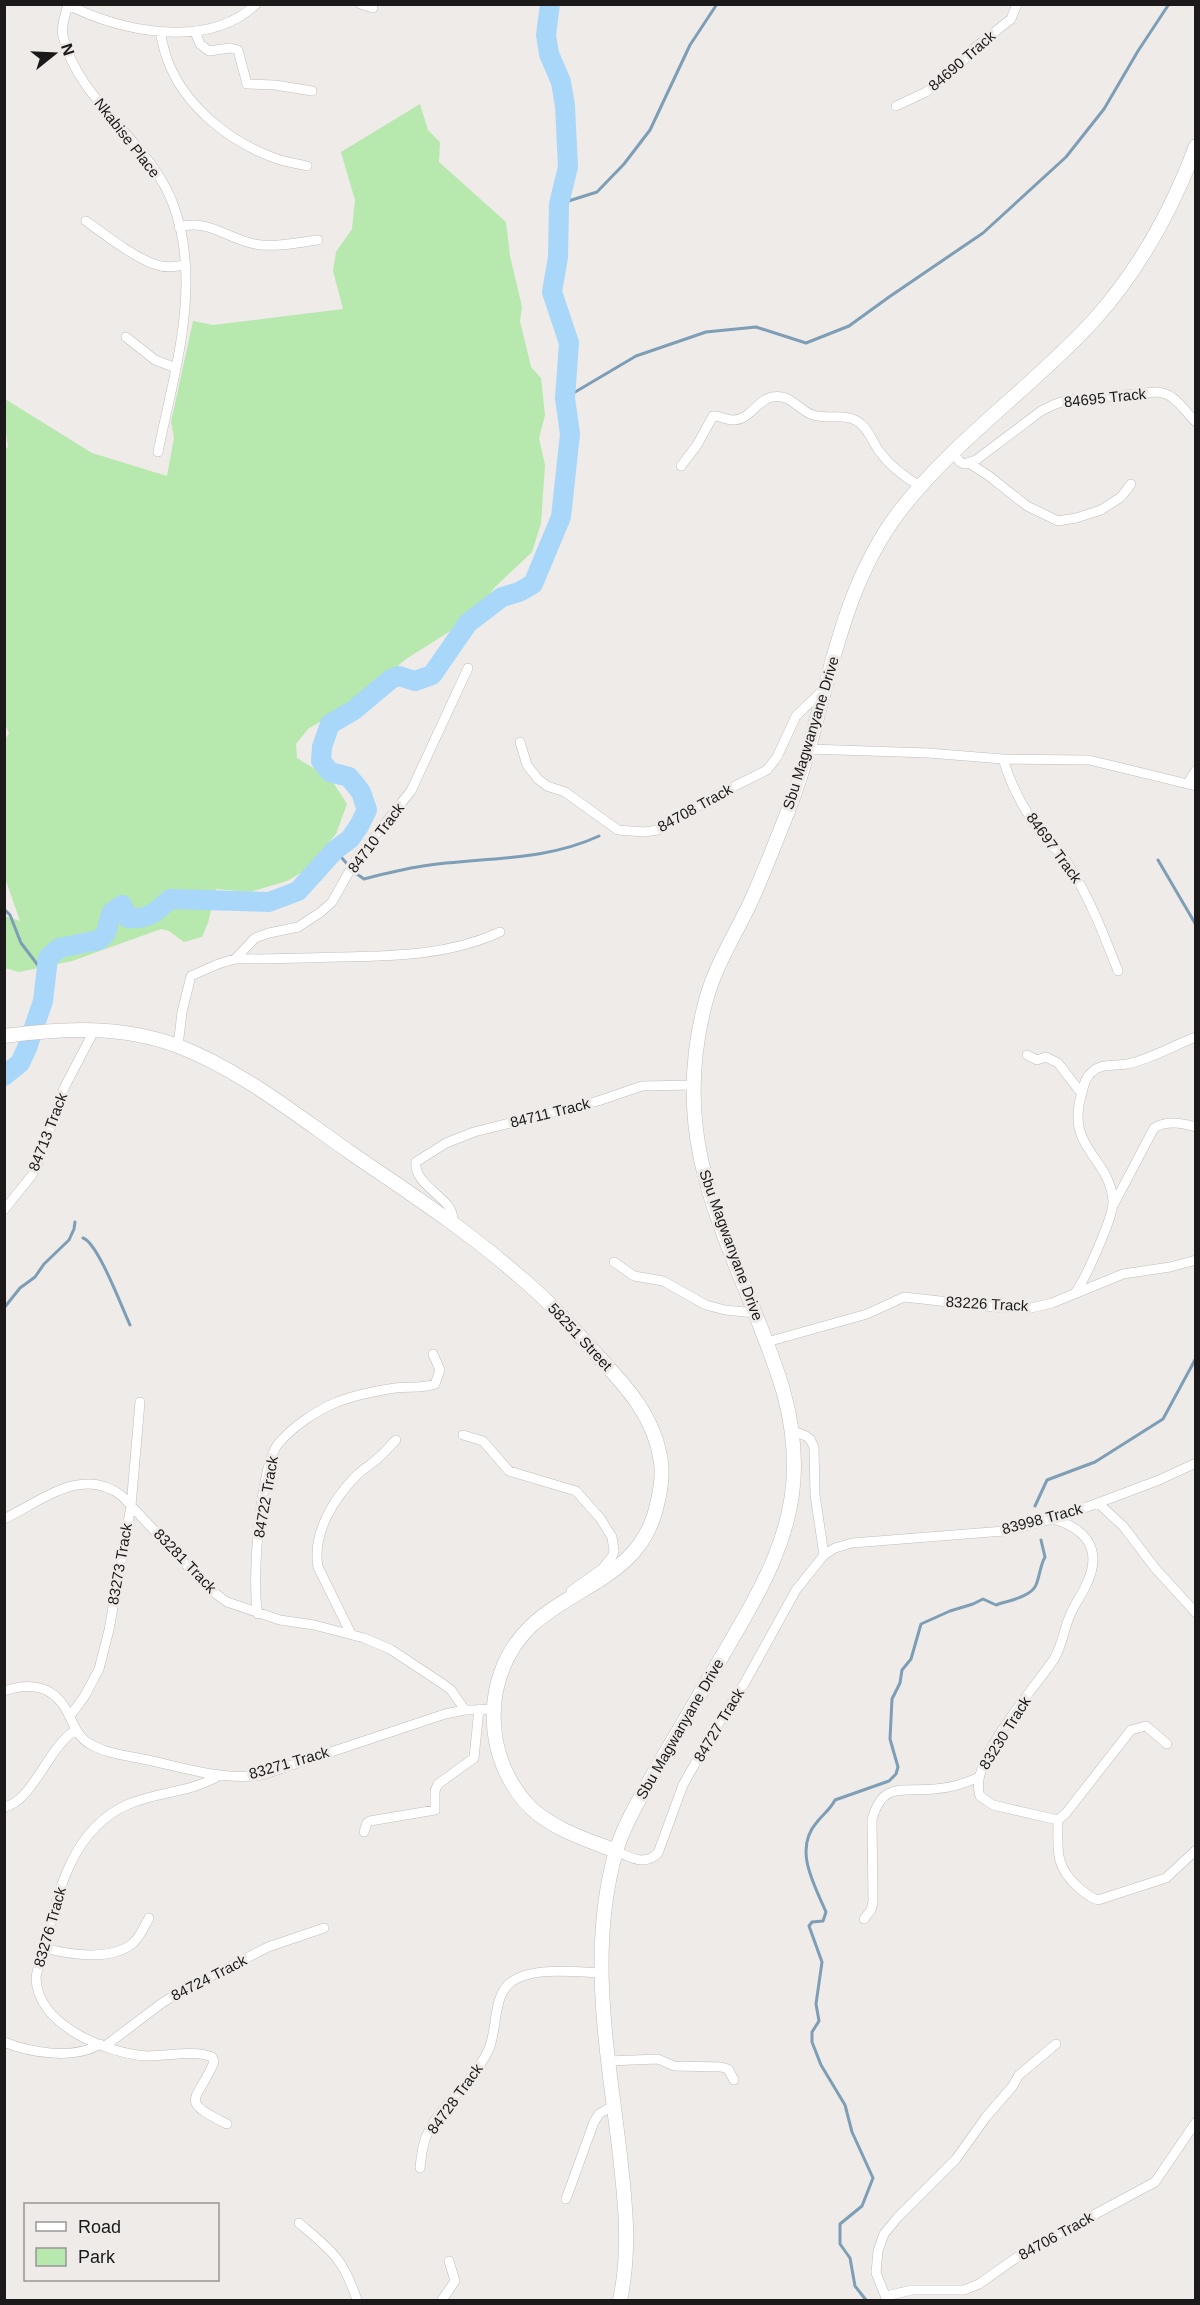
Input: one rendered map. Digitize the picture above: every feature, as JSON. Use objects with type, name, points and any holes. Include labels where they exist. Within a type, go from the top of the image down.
[{"type":"main road","name":"Sbu Magwanyane Drive","points":[[621,2301],[628,2230],[600,1973],[604,1918],[616,1851],[638,1802],[774,1562],[785,1531],[792,1499],[794,1470],[793,1431],[784,1388],[714,1210],[702,1168],[694,1126],[693,1085],[696,1044],[709,988],[750,902],[798,787],[845,618],[867,564],[895,518],[920,486],[1074,341],[1117,292],[1160,228],[1196,146]]},
{"type":"main road","name":"58251 Street","points":[[4,1036],[47,1030],[95,1029],[127,1033],[178,1046],[232,1071],[454,1225],[520,1276],[567,1321],[634,1396],[655,1435],[661,1467],[655,1514],[644,1539],[620,1566],[531,1626],[519,1640],[501,1672],[486,1709],[502,1764],[524,1799],[535,1811],[564,1830],[616,1851]]},
{"type":"street","points":[[67,5],[103,19],[160,32],[195,32],[235,20],[256,4]]},
{"type":"street","points":[[360,4],[373,9]]},
{"type":"street","name":"84690 Track","points":[[896,105],[926,92],[939,83],[980,43],[1011,19],[1017,4]]},
{"type":"street","name":"Nkabise Place","points":[[67,5],[62,25],[63,36],[76,68],[163,184],[173,204],[179,227],[186,265],[185,300],[176,368],[158,452]]},
{"type":"street","points":[[160,32],[166,58],[177,79],[189,99],[214,123],[273,158],[308,166]]},
{"type":"street","points":[[195,32],[200,44],[209,51],[230,48],[238,50],[247,84],[274,85],[312,92]]},
{"type":"street","points":[[86,221],[121,246],[159,266],[186,265]]},
{"type":"street","points":[[179,227],[196,224],[208,226],[231,237],[262,245],[318,240]]},
{"type":"street","points":[[126,337],[155,360],[176,368]]},
{"type":"street","name":"84695 Track","points":[[969,463],[997,445],[1041,411],[1067,400],[1156,392],[1168,394],[1196,422]]},
{"type":"street","points":[[681,466],[698,445],[710,418],[714,415],[730,420],[739,419],[748,415],[764,400],[779,396],[793,401],[812,415],[850,418],[863,426],[896,470],[920,486]]},
{"type":"street","points":[[953,453],[960,462],[969,463],[989,476],[1027,506],[1058,520],[1076,518],[1101,510],[1121,497],[1131,484]]},
{"type":"street","name":"84710 Track","points":[[235,959],[255,938],[298,927],[332,902],[357,858],[411,791],[468,668]]},
{"type":"street","name":"84708 Track","points":[[520,742],[527,765],[547,786],[565,792],[618,830],[644,832],[658,830],[717,795],[767,770],[777,757],[796,716],[826,687]]},
{"type":"street","points":[[809,749],[928,753],[1003,759],[1089,760],[1192,785],[1196,770]]},
{"type":"street","name":"84697 Track","points":[[1003,759],[1032,820],[1048,842],[1064,856],[1092,903],[1118,971]]},
{"type":"street","points":[[178,1046],[182,1012],[191,976],[218,964],[235,959],[395,956],[449,949],[480,941],[500,932]]},
{"type":"street","name":"84713 Track","points":[[4,1210],[25,1186],[35,1168],[64,1088],[95,1029]]},
{"type":"street","points":[[1114,1204],[1107,1178],[1081,1138],[1077,1108],[1083,1084],[1091,1072],[1096,1069],[1130,1064],[1196,1037]]},
{"type":"street","points":[[1027,1055],[1037,1060],[1046,1057],[1058,1063],[1082,1094]]},
{"type":"street","name":"84711 Track","points":[[454,1225],[449,1206],[424,1182],[415,1166],[420,1159],[432,1151],[474,1132],[598,1101],[642,1086],[693,1085]]},
{"type":"street","points":[[1075,1293],[1091,1266],[1114,1204],[1154,1128],[1173,1122],[1196,1127]]},
{"type":"street","name":"83226 Track","points":[[767,1342],[867,1314],[904,1298],[1020,1308],[1052,1303],[1123,1274],[1170,1267],[1196,1260]]},
{"type":"street","points":[[614,1262],[634,1276],[663,1281],[706,1305],[725,1311],[755,1313]]},
{"type":"street","name":"84722 Track","points":[[258,1614],[255,1576],[260,1516],[269,1465],[278,1444],[311,1416],[338,1402],[393,1388],[429,1387],[435,1384],[440,1370],[433,1354]]},
{"type":"street","name":"83273 Track","points":[[70,1716],[84,1697],[99,1669],[109,1630],[131,1506],[140,1402]]},
{"type":"street","points":[[793,1431],[806,1436],[814,1447],[815,1495],[824,1555]]},
{"type":"street","points":[[463,1435],[483,1441],[509,1471],[576,1491],[588,1502],[607,1529],[614,1543],[612,1557],[602,1569],[572,1590],[566,1602]]},
{"type":"street","points":[[351,1634],[318,1567],[316,1556],[318,1536],[331,1511],[356,1476],[381,1456],[396,1440]]},
{"type":"street","name":"83998 Track","points":[[816,1563],[835,1548],[852,1543],[1004,1531],[1098,1503],[1196,1463]]},
{"type":"street","name":"83281 Track","points":[[4,1519],[59,1488],[79,1484],[116,1491],[208,1588],[227,1602],[258,1614],[351,1634],[390,1649],[451,1690],[465,1710]]},
{"type":"street","points":[[1098,1503],[1123,1526],[1155,1568],[1196,1613]]},
{"type":"street","name":"83230 Track","points":[[1053,1518],[1069,1523],[1084,1535],[1092,1551],[1093,1561],[1087,1584],[1071,1613],[1058,1651],[983,1763],[977,1789],[980,1796],[988,1803],[1058,1820]]},
{"type":"street","name":"84727 Track","points":[[616,1851],[639,1860],[653,1858],[658,1853],[683,1785],[749,1675],[796,1590],[816,1563]]},
{"type":"street","points":[[4,1690],[27,1685],[46,1689],[60,1699],[76,1730],[62,1740],[25,1793],[13,1805],[4,1807]]},
{"type":"street","points":[[364,1832],[369,1821],[435,1810],[435,1791],[438,1784],[474,1758],[486,1709]]},
{"type":"street","name":"83271 Track","points":[[76,1730],[85,1741],[105,1750],[220,1775],[240,1777],[262,1774],[414,1724],[465,1710],[486,1709]]},
{"type":"street","points":[[1167,1744],[1146,1726],[1134,1727],[1125,1735],[1066,1813],[1058,1820],[1058,1851],[1065,1874],[1087,1894],[1098,1900],[1166,1878],[1196,1850]]},
{"type":"street","name":"83276 Track","points":[[220,1775],[186,1790],[129,1804],[95,1824],[69,1867],[52,1911],[36,1978],[39,1996],[64,2026],[85,2038],[102,2045],[146,2055],[210,2055],[214,2062],[196,2094],[196,2103],[200,2110],[227,2124]]},
{"type":"street","points":[[864,1919],[871,1910],[873,1902],[872,1820],[880,1801],[893,1790],[951,1787],[979,1777]]},
{"type":"street","points":[[45,1948],[67,1953],[114,1952],[135,1941],[149,1918]]},
{"type":"street","name":"84724 Track","points":[[102,2045],[180,1992],[268,1947],[324,1928]]},
{"type":"street","name":"84728 Track","points":[[420,2168],[423,2148],[431,2127],[478,2068],[490,2048],[501,1996],[509,1984],[521,1978],[551,1972],[600,1973]]},
{"type":"street","points":[[4,2042],[36,2050],[57,2052],[84,2051],[102,2045]]},
{"type":"street","points":[[886,2298],[876,2273],[878,2251],[884,2234],[956,2158],[1019,2075],[1056,2044]]},
{"type":"street","points":[[608,2061],[658,2059],[674,2066],[721,2067],[728,2069],[734,2080]]},
{"type":"street","points":[[566,2199],[597,2116],[614,2105]]},
{"type":"street","name":"84706 Track","points":[[886,2298],[912,2290],[964,2290],[979,2284],[1023,2253],[1155,2182],[1196,2122]]},
{"type":"street","points":[[299,2223],[344,2265],[357,2301]]},
{"type":"street","points":[[442,2301],[455,2281],[449,2261]]},
{"type":"green space","points":[[420,104],[428,130],[440,142],[439,162],[506,222],[510,256],[522,307],[520,321],[531,367],[541,378],[545,415],[539,438],[545,465],[541,523],[532,552],[495,587],[471,618],[406,659],[361,697],[308,729],[296,744],[297,758],[331,779],[347,804],[336,834],[304,871],[287,881],[250,892],[216,889],[208,923],[202,937],[184,942],[169,931],[161,929],[72,961],[19,972],[5,968],[5,916],[20,921],[5,878],[4,742],[9,733],[4,722],[4,449],[8,447],[5,399],[92,453],[167,476],[174,438],[171,422],[193,321],[213,325],[343,309],[333,271],[336,252],[352,229],[355,200],[341,152]]},
{"type":"waterway","points":[[4,1076],[20,1063],[27,1048],[43,1001],[48,958],[59,948],[99,940],[106,933],[111,913],[122,905],[128,918],[141,918],[151,914],[170,899],[269,902],[298,891],[335,850],[350,839],[367,810],[361,792],[349,777],[330,772],[321,761],[322,747],[330,724],[354,710],[391,679],[399,676],[415,681],[432,675],[468,623],[502,597],[519,592],[533,584],[561,517],[570,434],[565,398],[569,343],[552,292],[558,257],[559,204],[568,167],[565,106],[561,82],[549,54],[546,35],[550,4]]},
{"type":"waterway","points":[[559,204],[597,192],[624,164],[650,130],[690,45],[717,4]]},
{"type":"waterway","points":[[565,398],[636,356],[706,332],[756,327],[806,343],[849,326],[983,233],[1066,157],[1104,109],[1169,4]]},
{"type":"waterway","points":[[354,872],[364,879],[423,866],[535,855],[599,836]]},
{"type":"waterway","points":[[335,850],[348,865]]},
{"type":"waterway","points":[[1158,860],[1196,925]]},
{"type":"waterway","points":[[4,909],[10,915],[21,943],[47,977]]},
{"type":"waterway","points":[[4,1308],[20,1288],[35,1277],[44,1264],[69,1240],[75,1222]]},
{"type":"waterway","points":[[83,1238],[96,1251],[130,1325]]},
{"type":"waterway","points":[[1035,1506],[1047,1480],[1095,1462],[1163,1419],[1196,1358]]},
{"type":"waterway","points":[[866,2300],[855,2286],[850,2258],[840,2244],[840,2224],[862,2206],[873,2178],[852,2132],[845,2105],[821,2065],[812,2042],[812,2032],[819,2021],[816,2004],[822,1962],[809,1926],[812,1922],[823,1921],[826,1912],[808,1867],[807,1844],[810,1832],[835,1800],[889,1781],[896,1774],[898,1767],[890,1739],[892,1699],[900,1683],[902,1670],[911,1659],[921,1624],[983,1599],[996,1605],[1029,1593],[1036,1585],[1045,1557],[1041,1540]]}]
